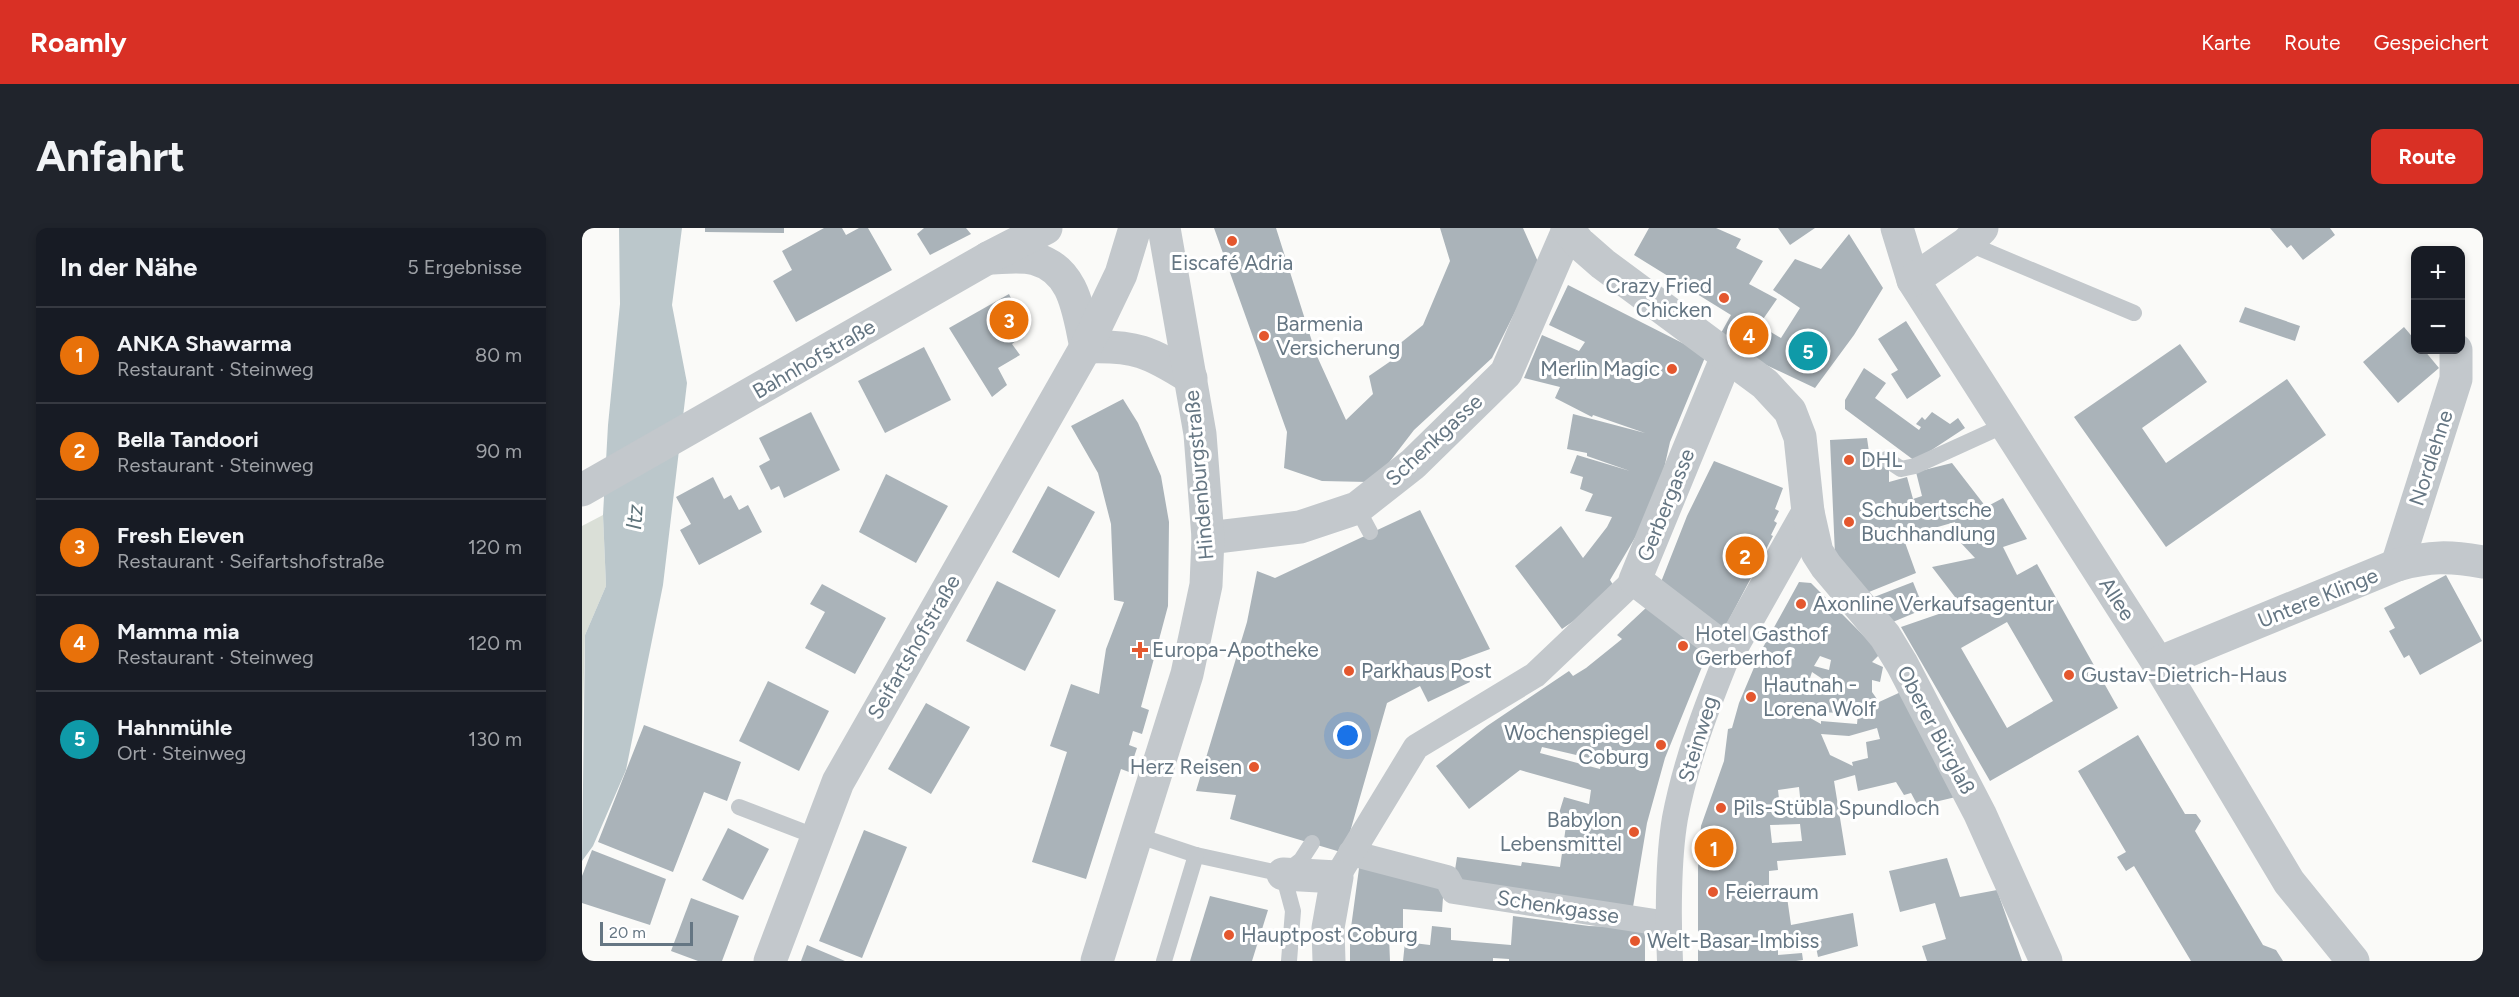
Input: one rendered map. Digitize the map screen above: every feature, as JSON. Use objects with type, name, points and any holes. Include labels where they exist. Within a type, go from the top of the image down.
[{"type":"street","name":"Bahnhofstraße","points":[[589,486],[988,258],[1046,228]]},
{"type":"street","name":"Seifartshofstraße","points":[[770,961],[843,773],[1086,346],[1121,274],[1136,228]]},
{"type":"street","name":"Hindenburgstraße","points":[[1097,961],[1197,636],[1206,585],[1208,538],[1200,434],[1164,228]]},
{"type":"street","name":"Allee","points":[[1897,228],[1913,279],[2158,663],[2289,882],[2353,961]]},
{"type":"street","points":[[1568,229],[1579,243],[1603,264],[1728,354],[1765,384],[1790,411],[1800,436],[1808,512]]},
{"type":"street","name":"Schenkgasse","points":[[1208,538],[1364,520],[1413,464],[1506,374],[1568,229]]},
{"type":"street","points":[[1913,279],[1975,236]]},
{"type":"street","points":[[988,258],[1033,258],[1055,267],[1066,279],[1074,295],[1086,346],[1121,345],[1158,358],[1191,378]]},
{"type":"street","name":"Gerbergasse","points":[[1728,354],[1635,580],[1729,652]]},
{"type":"street","name":"Nordlehne","points":[[2397,566],[2456,379],[2456,354]]},
{"type":"street","name":"Steinweg","points":[[1670,961],[1668,924],[1675,819],[1699,726],[1729,652],[1808,512]]},
{"type":"street","name":"Oberer Bürglaß","points":[[1808,512],[1817,552],[1826,566],[1885,636],[1902,664],[1980,814],[2046,961]]},
{"type":"street","name":"Untere Klinge","points":[[2158,663],[2397,566],[2423,558],[2450,556],[2483,562]]},
{"type":"street","points":[[1329,961],[1328,928],[1344,865],[1416,747],[1535,675],[1635,580]]},
{"type":"street","points":[[1283,874],[1344,865]]},
{"type":"street","name":"Schenkgasse","points":[[1344,865],[1447,878],[1454,891],[1668,924]]},
{"type":"lane","points":[[1975,236],[2134,313]]},
{"type":"lane","points":[[1886,459],[1901,469],[1916,466],[2006,425]]},
{"type":"lane","points":[[739,807],[817,837]]},
{"type":"lane","points":[[1136,835],[1196,855],[1283,874]]},
{"type":"lane","points":[[1283,874],[1301,860],[1312,843]]},
{"type":"lane","points":[[1164,961],[1196,855]]},
{"type":"lane","points":[[1283,874],[1293,911],[1289,961]]},
{"type":"shaded area","points":[[603,515],[606,586],[585,635],[582,746],[582,526]]},
{"type":"water","name":"Itz","points":[[619,228],[682,228],[672,305],[687,383],[663,585],[626,770],[593,846],[582,861],[585,635],[606,586],[603,515],[608,425],[620,304]]},
{"type":"building","points":[[705,228],[784,228],[784,233],[705,232]]},
{"type":"building","points":[[824,228],[842,228],[846,235],[859,228],[868,228],[892,270],[796,322],[773,281],[792,270],[782,251]]},
{"type":"building","points":[[924,228],[966,228],[971,234],[930,255],[917,234]]},
{"type":"building","points":[[1214,228],[1276,228],[1316,354],[1346,420],[1373,394],[1369,376],[1401,354],[1398,345],[1423,325],[1450,261],[1440,228],[1523,228],[1539,264],[1492,358],[1414,430],[1384,469],[1368,482],[1322,481],[1284,468],[1287,432]]},
{"type":"building","points":[[1649,228],[1716,228],[1741,239],[1736,248],[1763,261],[1749,284],[1777,299],[1759,325],[1781,338],[1800,308],[1773,290],[1795,259],[1821,269],[1849,234],[1883,288],[1854,335],[1815,388],[1764,364],[1721,333],[1731,315],[1634,255]]},
{"type":"building","points":[[1778,228],[1815,228],[1790,245]]},
{"type":"building","points":[[2270,228],[2330,228],[2335,235],[2303,260],[2291,245],[2287,248]]},
{"type":"building","points":[[1568,285],[1706,355],[1670,442],[1661,482],[1636,536],[1610,580],[1617,591],[1562,629],[1515,566],[1561,526],[1583,558],[1607,527],[1612,517],[1585,511],[1593,494],[1580,489],[1583,477],[1570,473],[1577,455],[1630,471],[1587,456],[1587,453],[1567,449],[1573,414],[1645,433],[1593,415],[1592,417],[1555,398],[1560,387],[1524,378],[1542,335],[1579,351],[1585,342],[1549,325]]},
{"type":"building","points":[[1009,294],[1027,332],[1012,344],[1020,355],[998,368],[1007,385],[992,397],[949,328]]},
{"type":"building","points":[[2245,307],[2300,326],[2295,341],[2239,322]]},
{"type":"building","points":[[1906,321],[1941,376],[1907,399],[1891,374],[1898,370],[1878,339]]},
{"type":"building","points":[[2404,327],[2411,335],[2411,354],[2427,354],[2439,368],[2398,403],[2363,362]]},
{"type":"building","points":[[2180,344],[2207,382],[2142,428],[2166,463],[2287,379],[2326,435],[2166,547],[2074,417]]},
{"type":"building","points":[[924,347],[951,400],[885,433],[858,381]]},
{"type":"building","points":[[1864,368],[1886,383],[1875,398],[1919,430],[1921,427],[1916,424],[1922,417],[1925,420],[1932,412],[1950,424],[1958,418],[1965,428],[1915,461],[1845,409],[1845,400]]},
{"type":"building","points":[[1123,399],[1138,423],[1161,476],[1169,522],[1168,606],[1141,707],[1149,710],[1142,734],[1133,731],[1129,745],[1137,748],[1129,772],[1121,769],[1086,879],[1032,862],[1067,752],[1050,746],[1071,684],[1099,694],[1106,649],[1124,602],[1114,600],[1111,524],[1098,473],[1071,426]]},
{"type":"building","points":[[811,412],[840,470],[784,498],[779,486],[771,490],[759,466],[770,460],[759,438]]},
{"type":"building","points":[[1867,438],[1871,466],[1889,466],[1889,482],[1907,477],[1913,499],[1922,496],[1916,472],[1952,463],[1986,507],[2003,498],[2027,539],[2003,547],[2017,575],[2037,564],[2118,708],[1990,781],[1901,627],[1959,607],[1955,597],[1932,567],[1975,558],[1960,542],[1955,522],[1903,537],[1916,573],[1864,594],[1835,555],[1830,440]],"holes":[[[2007,622],[2053,701],[2007,728],[1961,648]]]},
{"type":"building","points":[[1714,461],[1783,488],[1775,509],[1779,511],[1774,521],[1777,523],[1771,535],[1773,536],[1723,631],[1661,582],[1687,516]]},
{"type":"building","points":[[886,474],[948,506],[916,563],[859,532]]},
{"type":"building","points":[[713,477],[724,499],[731,495],[739,510],[748,505],[762,532],[699,565],[680,530],[691,524],[676,497]]},
{"type":"building","points":[[1048,486],[1095,512],[1059,578],[1012,552]]},
{"type":"building","name":"Parkhaus Post","points":[[1420,510],[1490,649],[1460,660],[1470,682],[1428,702],[1420,686],[1387,703],[1344,853],[1230,819],[1236,795],[1196,791],[1247,622],[1257,571],[1275,578]]},
{"type":"building","points":[[2446,575],[2482,641],[2420,675],[2409,655],[2404,658],[2389,631],[2395,628],[2384,608]]},
{"type":"building","points":[[997,581],[1056,610],[1025,671],[966,641]]},
{"type":"building","points":[[1799,582],[1811,583],[1881,653],[1872,662],[1883,667],[1880,682],[1872,680],[1872,692],[1879,702],[1903,691],[1960,796],[1918,806],[1911,793],[1904,795],[1896,782],[1858,791],[1855,775],[1834,781],[1846,855],[1777,861],[1778,870],[1769,871],[1769,898],[1787,897],[1791,925],[1853,913],[1858,946],[1818,957],[1815,942],[1778,947],[1778,955],[1802,953],[1803,960],[1796,961],[1698,961],[1698,868],[1701,826],[1724,761],[1728,729],[1732,728],[1739,703],[1761,651]],"holes":[[[1820,656],[1831,660],[1829,670],[1814,666]],[[1812,672],[1827,682],[1824,691],[1806,690]],[[1803,706],[1821,706],[1821,712],[1858,714],[1857,724],[1821,721],[1821,724],[1803,714]],[[1877,728],[1880,739],[1866,742],[1868,758],[1852,762],[1853,766],[1830,755],[1821,734],[1849,736]],[[1799,787],[1802,816],[1781,816],[1778,790]],[[1800,824],[1802,841],[1772,843],[1770,825]]]},
{"type":"building","points":[[1913,582],[1924,609],[1888,624],[1869,599]]},
{"type":"building","points":[[822,584],[886,618],[855,674],[805,648],[825,612],[810,604]]},
{"type":"building","points":[[1648,606],[1702,648],[1706,657],[1665,758],[1647,823],[1633,907],[1453,883],[1457,857],[1521,866],[1522,862],[1560,867],[1566,826],[1556,823],[1564,797],[1589,804],[1591,790],[1520,770],[1469,809],[1436,766],[1487,726],[1569,671],[1573,676],[1586,668],[1622,639],[1617,635]],"holes":[[[1542,747],[1602,761],[1600,769],[1540,753]]]},
{"type":"building","points":[[768,681],[829,711],[799,771],[739,741]]},
{"type":"building","points":[[926,703],[970,727],[931,794],[888,769]]},
{"type":"building","points":[[644,725],[741,762],[727,801],[704,792],[673,872],[598,842]]},
{"type":"building","points":[[2138,735],[2185,814],[2196,814],[2201,821],[2195,831],[2263,945],[2276,950],[2283,961],[2191,961],[2134,866],[2126,871],[2117,857],[2126,852],[2078,771]]},
{"type":"building","points":[[728,828],[769,849],[743,900],[702,880]]},
{"type":"building","points":[[864,830],[907,847],[862,958],[819,941]]},
{"type":"building","points":[[592,850],[666,879],[650,925],[582,903],[582,876]]},
{"type":"building","points":[[1947,858],[1960,897],[1997,890],[2022,961],[1927,961],[1922,946],[1946,939],[1935,903],[1900,912],[1889,871]]},
{"type":"building","points":[[1360,861],[1444,883],[1442,912],[1403,909],[1403,937],[1389,936],[1390,961],[1350,961],[1350,935]]},
{"type":"building","name":"Hauptpost Coburg","points":[[1210,896],[1268,910],[1252,961],[1190,961]]},
{"type":"building","points":[[691,898],[739,916],[722,961],[698,961],[671,951]]},
{"type":"building","points":[[1513,916],[1589,926],[1645,928],[1645,961],[1509,961],[1509,959],[1493,958],[1493,961],[1403,961],[1405,942],[1430,945],[1432,926],[1451,928],[1451,940],[1511,945]]},
{"type":"building","points":[[807,945],[845,961],[801,961]]},
{"type":"place","name":"Eiscafé Adria","points":[[1232,241]]},
{"type":"place","name":"Crazy Fried Chicken","points":[[1724,298]]},
{"type":"place","name":"Fresh Eleven","points":[[1009,320]]},
{"type":"place","name":"Mamma mia","points":[[1749,335]]},
{"type":"place","name":"Barmenia Versicherung","points":[[1264,336]]},
{"type":"place","name":"Hahnmühle","points":[[1808,351]]},
{"type":"place","name":"Merlin Magic","points":[[1672,369]]},
{"type":"place","name":"DHL","points":[[1849,460]]},
{"type":"place","name":"Schubertsche Buchhandlung","points":[[1849,522]]},
{"type":"place","name":"Bella Tandoori","points":[[1745,556]]},
{"type":"place","name":"Axonline Verkaufsagentur","points":[[1801,604]]},
{"type":"place","name":"Hotel Gasthof Gerberhof","points":[[1683,646]]},
{"type":"place","name":"Europa-Apotheke","points":[[1140,650]]},
{"type":"place","name":"Parkhaus Post","points":[[1349,671]]},
{"type":"place","name":"Gustav-Dietrich-Haus","points":[[2069,675]]},
{"type":"place","name":"Hautnah - Lorena Wolf","points":[[1751,697]]},
{"type":"place","name":"Wochenspiegel Coburg","points":[[1661,745]]},
{"type":"place","name":"Herz Reisen","points":[[1254,767]]},
{"type":"place","name":"Pils-Stübla Spundloch","points":[[1721,808]]},
{"type":"place","name":"Babylon Lebensmittel","points":[[1634,832]]},
{"type":"place","name":"ANKA Shawarma","points":[[1714,848]]},
{"type":"place","name":"Feierraum","points":[[1713,892]]},
{"type":"place","name":"Hauptpost Coburg","points":[[1229,935]]},
{"type":"place","name":"Welt-Basar-Imbiss","points":[[1635,941]]}]
